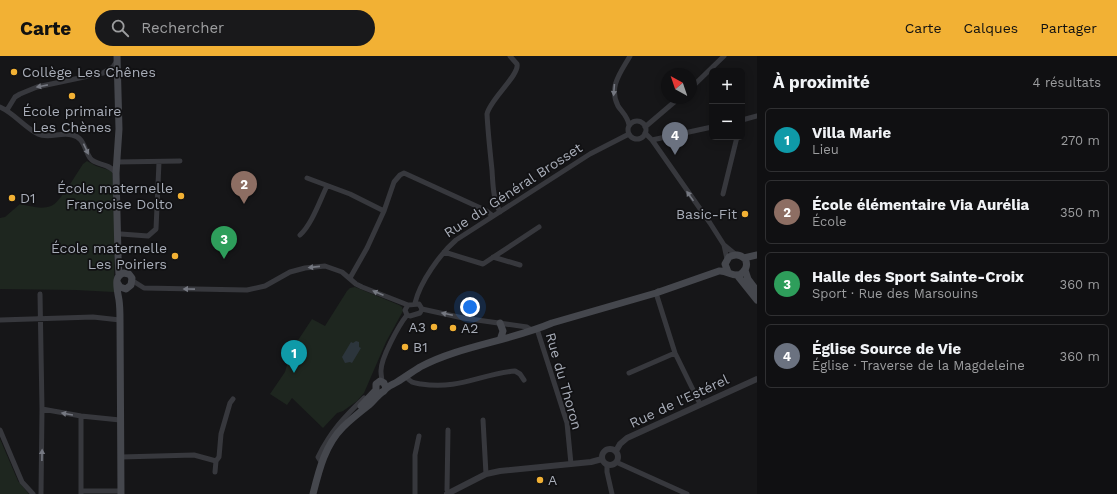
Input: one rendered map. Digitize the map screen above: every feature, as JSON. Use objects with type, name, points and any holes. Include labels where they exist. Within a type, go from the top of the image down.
[{"type":"main road","points":[[118,58],[120,86],[118,92],[121,234],[121,493]]},
{"type":"main road","points":[[119,162],[116,173],[118,256],[121,277],[120,287],[124,289]]},
{"type":"main road","points":[[313,494],[322,461],[338,432],[372,402],[380,388],[421,367],[452,354],[718,269],[735,254],[741,256],[745,264],[748,279],[757,291]]},
{"type":"main road","points":[[737,275],[741,274],[745,264],[757,256]]},
{"type":"main road","points":[[726,262],[728,272]]},
{"type":"main road","points":[[310,494],[320,460],[336,430],[380,388],[404,373],[432,359],[501,336],[534,329],[656,293],[718,272],[728,272],[737,275],[757,300]]},
{"type":"main road","points":[[121,277],[131,276],[133,281],[130,287],[124,289]]},
{"type":"main road","points":[[120,302],[124,289]]},
{"type":"main road","points":[[500,323],[502,331],[501,336]]},
{"type":"street","points":[[500,212],[495,200],[493,189],[487,114],[493,101],[517,71],[518,64],[510,56]]},
{"type":"street","points":[[630,56],[615,84],[614,90],[614,97],[618,107],[627,118],[629,134],[636,138],[640,138],[644,133],[645,127],[672,104]]},
{"type":"street","points":[[697,82],[724,56]]},
{"type":"street","points":[[7,110],[15,98],[20,94],[37,87],[103,73],[113,67],[118,58]]},
{"type":"street","points":[[0,106],[38,134],[48,136],[70,134],[76,136],[84,144],[90,158],[94,161],[108,165],[116,173]]},
{"type":"street","points":[[745,119],[757,116]]},
{"type":"street","points":[[629,125],[634,121],[638,121],[645,127]]},
{"type":"street","points":[[652,140],[709,128]]},
{"type":"street","points":[[644,133],[652,140],[724,245],[735,254]]},
{"type":"street","name":"Rue du Général Brosset","points":[[415,304],[419,291],[444,252],[456,240],[590,154],[629,134]]},
{"type":"street","points":[[722,194],[735,140]]},
{"type":"street","points":[[119,162],[180,161]]},
{"type":"street","points":[[121,234],[148,236],[156,229],[159,162]]},
{"type":"street","points":[[350,278],[367,248],[384,211],[394,182],[404,173],[485,210],[493,216]]},
{"type":"street","points":[[307,178],[350,194],[384,211]]},
{"type":"street","points":[[300,235],[304,232],[312,218],[327,186]]},
{"type":"street","points":[[444,252],[482,264],[539,227]]},
{"type":"street","points":[[724,245],[726,262]]},
{"type":"street","points":[[493,257],[520,265]]},
{"type":"street","points":[[133,281],[144,288],[247,290],[265,286],[290,272],[305,268],[324,266],[342,272],[362,287],[408,305],[420,305],[422,309],[463,318],[534,329]]},
{"type":"street","points":[[673,283],[671,286],[658,290],[656,293],[675,353],[700,404]]},
{"type":"street","points":[[40,294],[42,409],[41,494]]},
{"type":"street","points":[[380,388],[380,372],[382,362],[387,350],[407,315],[405,310],[408,305]]},
{"type":"street","points":[[407,315],[410,316],[420,313],[422,309]]},
{"type":"street","points":[[0,320],[93,317],[120,320]]},
{"type":"street","name":"Rue du Thoron","points":[[534,329],[567,423],[571,464]]},
{"type":"street","points":[[629,373],[675,353]]},
{"type":"street","points":[[406,376],[409,381],[415,383],[447,386],[515,371],[520,374],[524,380]]},
{"type":"street","name":"Rue de l'Estérel","points":[[616,451],[620,444],[627,438],[757,379]]},
{"type":"street","points":[[215,472],[216,461],[219,457],[221,434],[230,403],[233,399]]},
{"type":"street","points":[[42,409],[81,416],[120,420]]},
{"type":"street","points":[[81,416],[81,493],[121,493]]},
{"type":"street","points":[[484,420],[486,474]]},
{"type":"street","points":[[0,430],[22,482],[33,494]]},
{"type":"street","points":[[448,430],[448,494],[486,474],[500,471],[591,462],[602,459]]},
{"type":"street","points":[[415,494],[416,455],[419,436]]},
{"type":"street","points":[[612,448],[616,451],[618,457],[616,462],[608,465],[602,459],[602,453],[607,449],[612,448]]},
{"type":"street","points":[[121,457],[194,455],[216,461]]},
{"type":"street","points":[[616,462],[687,494]]},
{"type":"street","points":[[608,465],[607,472],[612,494]]},
{"type":"shaded area","points":[[87,161],[96,166],[112,171],[115,211],[114,292],[0,289],[0,218],[5,217],[20,204],[43,208],[51,206],[59,200],[83,164]]},
{"type":"shaded area","points":[[355,287],[399,305],[402,307],[403,311],[386,342],[364,393],[357,401],[343,411],[337,413],[323,428],[292,398],[287,405],[270,394],[285,372],[291,351],[312,319],[325,326],[347,291],[350,288]]},
{"type":"shaded area","points":[[356,341],[359,342],[359,347],[361,348],[352,363],[345,363],[342,357],[351,342],[353,343]]},
{"type":"shaded area","points":[[0,439],[18,481],[29,494],[0,494]]},
{"type":"place","name":"Collège Les Chênes","points":[[14,72]]},
{"type":"place","name":"École primaire Les Chènes","points":[[72,96]]},
{"type":"place","name":"Église Source de Vie","points":[[675,155]]},
{"type":"place","name":"École maternelle Françoise Dolto","points":[[181,196]]},
{"type":"place","name":"D1","points":[[12,198]]},
{"type":"place","name":"École élémentaire Via Aurélia","points":[[244,204]]},
{"type":"place","name":"Basic-Fit","points":[[745,214]]},
{"type":"place","name":"École maternelle Les Poiriers","points":[[175,256]]},
{"type":"place","name":"Halle des Sport Sainte-Croix","points":[[224,259]]},
{"type":"place","name":"A3","points":[[434,327]]},
{"type":"place","name":"A2","points":[[453,328]]},
{"type":"place","name":"B1","points":[[405,347]]},
{"type":"place","name":"Villa Marie","points":[[294,373]]},
{"type":"place","name":"A","points":[[540,480]]}]
